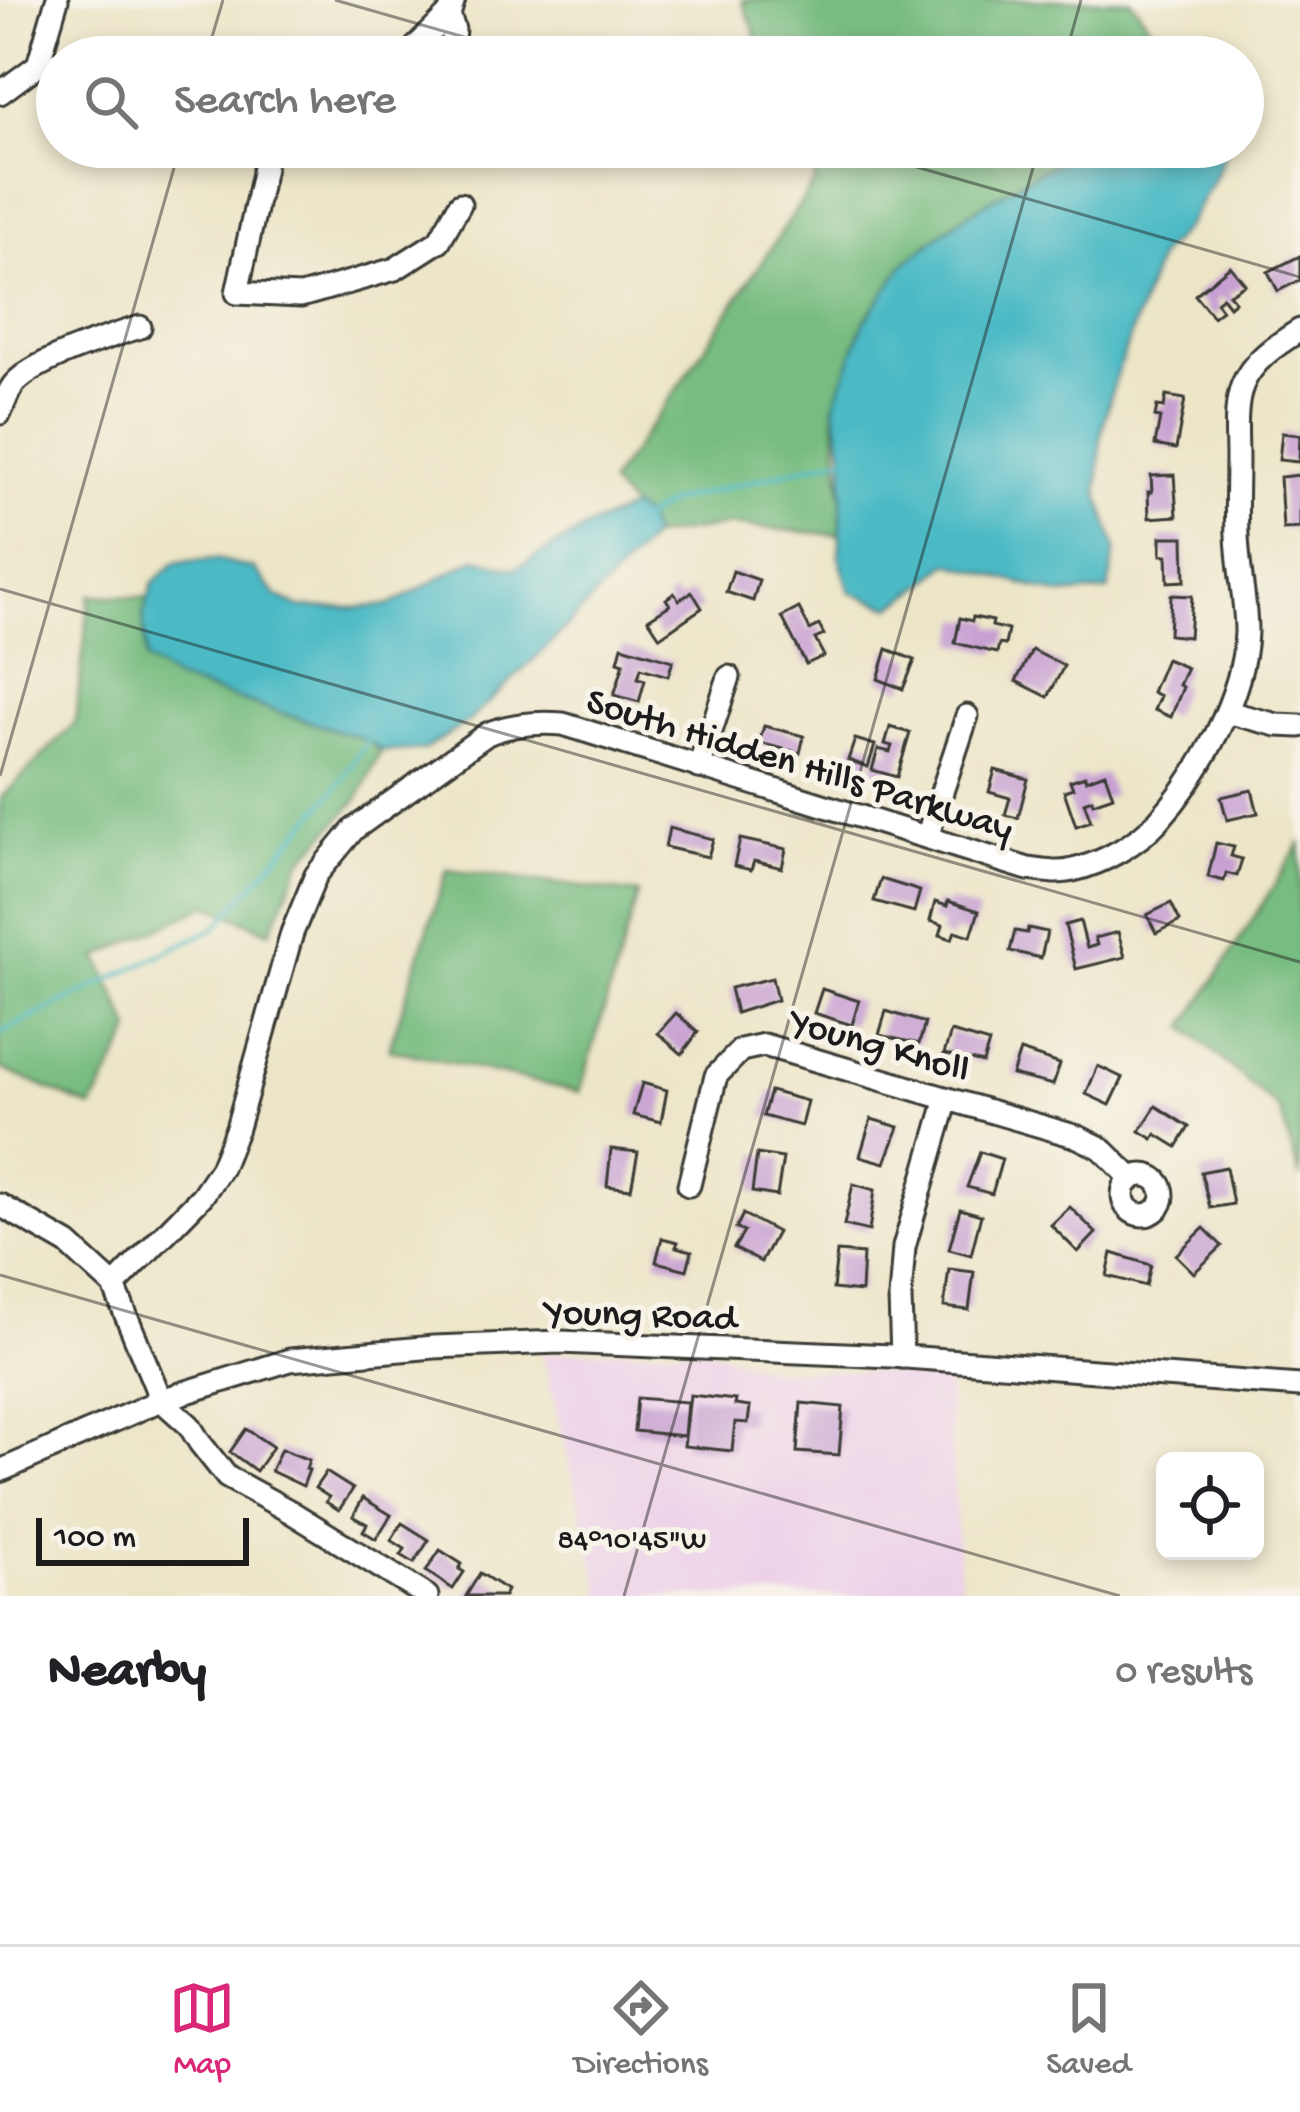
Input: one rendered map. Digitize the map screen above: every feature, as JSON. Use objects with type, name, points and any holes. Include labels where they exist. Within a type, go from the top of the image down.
[{"type":"street","points":[[51,36],[57,0]]},
{"type":"street","points":[[425,36],[452,7]]},
{"type":"street","points":[[0,93],[36,71]]},
{"type":"street","points":[[264,168],[237,292],[301,296],[395,269],[439,241],[460,204]]},
{"type":"street","points":[[0,413],[7,377],[140,327]]},
{"type":"street","name":"South Hidden Hills Parkway","points":[[114,1286],[202,1196],[221,1168],[238,1128],[292,933],[316,875],[354,829],[487,734],[542,722],[563,724],[1007,863],[1049,872],[1071,872],[1108,858],[1158,821],[1192,775],[1227,712],[1241,671],[1246,631],[1237,545],[1236,416],[1243,385],[1271,349],[1300,330]]},
{"type":"street","points":[[699,766],[729,677]]},
{"type":"street","points":[[1227,712],[1300,726]]},
{"type":"street","points":[[927,838],[967,716]]},
{"type":"street","name":"Young Knoll","points":[[689,1185],[716,1076],[741,1050],[764,1045],[1078,1137],[1100,1148],[1131,1178]]},
{"type":"street","points":[[902,1357],[904,1247],[947,1099]]},
{"type":"street","points":[[0,1204],[68,1244],[114,1286],[161,1400],[189,1425],[227,1477],[427,1596]]},
{"type":"street","name":"Young Road","points":[[0,1472],[161,1400],[290,1360],[434,1347],[560,1342],[902,1357],[1300,1386]]},
{"type":"shaded area","points":[[702,1348],[772,1369],[947,1374],[961,1596],[602,1596],[542,1353]]},
{"type":"green space","points":[[742,0],[1131,0],[1158,36],[757,36]]},
{"type":"green space","points":[[811,168],[1047,168],[960,219],[905,263],[834,405],[840,535],[730,525],[652,537],[609,484],[816,180]]},
{"type":"green space","points":[[90,595],[149,598],[143,616],[176,680],[368,740],[381,751],[358,799],[301,861],[270,932],[208,905],[98,957],[132,1031],[92,1108],[0,1068],[0,799],[75,723]]},
{"type":"green space","points":[[1300,844],[1300,1178],[1280,1110],[1185,1027]]},
{"type":"green space","points":[[447,870],[638,894],[580,1092],[389,1049]]},
{"type":"water","points":[[1047,168],[1219,168],[1186,227],[1159,255],[1114,382],[1101,436],[1098,492],[1116,548],[1108,591],[1061,595],[949,563],[892,607],[850,592],[839,557],[844,457],[834,405],[864,322],[905,263],[960,219]]},
{"type":"water","points":[[631,508],[645,517],[652,537],[469,721],[424,750],[381,751],[368,740],[176,680],[146,661],[143,616],[153,583],[176,562],[217,559],[254,569],[276,595],[298,607],[390,605],[476,558],[514,569]]},
{"type":"building","points":[[1300,256],[1300,280],[1278,291],[1268,272]]},
{"type":"building","points":[[1230,266],[1245,284],[1229,294],[1235,301],[1229,306],[1222,297],[1216,302],[1222,310],[1213,317],[1195,295]]},
{"type":"building","points":[[1166,396],[1185,399],[1176,449],[1155,445],[1160,418],[1155,417],[1157,406],[1164,407]]},
{"type":"building","points":[[1282,433],[1300,435],[1299,462],[1279,460]]},
{"type":"building","points":[[1174,475],[1177,516],[1149,518],[1151,476]]},
{"type":"building","points":[[1300,475],[1300,528],[1283,529],[1280,477]]},
{"type":"building","points":[[1161,537],[1184,537],[1185,581],[1168,582]]},
{"type":"building","points":[[733,571],[759,580],[753,601],[726,592]]},
{"type":"building","points":[[692,592],[702,608],[660,637],[648,619],[670,605],[666,599],[674,593],[679,600]]},
{"type":"building","points":[[1171,595],[1192,596],[1189,637],[1169,635]]},
{"type":"building","points":[[799,608],[810,630],[819,625],[824,635],[815,639],[824,656],[806,664],[782,617]]},
{"type":"building","points":[[973,617],[1008,630],[1005,645],[999,644],[997,653],[955,643],[960,618],[972,621]]},
{"type":"building","points":[[622,646],[673,661],[668,676],[641,668],[638,678],[645,680],[639,702],[614,695],[624,663],[618,661]]},
{"type":"building","points":[[887,649],[915,660],[903,689],[878,679]]},
{"type":"building","points":[[1032,650],[1064,666],[1048,697],[1016,681]]},
{"type":"building","points":[[1166,659],[1187,668],[1171,717],[1154,710],[1160,696],[1152,692]]},
{"type":"building","points":[[764,726],[804,736],[800,753],[759,743]]},
{"type":"building","points":[[890,727],[910,733],[897,777],[872,770],[878,749],[890,752],[892,746],[885,744]]},
{"type":"building","points":[[855,739],[875,745],[868,767],[848,760]]},
{"type":"building","points":[[995,770],[1028,779],[1018,818],[1005,815],[1010,798],[989,792]]},
{"type":"building","points":[[1105,773],[1113,796],[1084,802],[1091,821],[1076,826],[1064,791],[1073,788],[1070,781]]},
{"type":"building","points":[[1252,790],[1258,813],[1227,820],[1221,797]]},
{"type":"building","points":[[669,828],[713,839],[708,857],[665,847]]},
{"type":"building","points":[[740,839],[786,849],[782,868],[754,861],[751,870],[734,866]]},
{"type":"building","points":[[1216,843],[1234,847],[1231,856],[1242,859],[1237,876],[1226,873],[1224,881],[1208,877]]},
{"type":"building","points":[[881,879],[920,891],[914,912],[874,901]]},
{"type":"building","points":[[948,901],[979,911],[971,936],[955,931],[952,939],[940,935],[943,925],[930,921],[935,902],[947,906]]},
{"type":"building","points":[[1171,903],[1180,921],[1156,933],[1147,915]]},
{"type":"building","points":[[1080,921],[1087,948],[1097,945],[1095,938],[1118,932],[1125,957],[1076,969],[1065,925]]},
{"type":"building","points":[[1028,928],[1047,932],[1041,958],[1010,951],[1015,931],[1027,933]]},
{"type":"building","points":[[772,978],[777,1000],[736,1013],[730,988]]},
{"type":"building","points":[[822,989],[859,1001],[852,1025],[814,1013]]},
{"type":"building","points":[[886,1011],[925,1023],[919,1044],[879,1035]]},
{"type":"building","points":[[676,1013],[698,1032],[682,1054],[658,1033]]},
{"type":"building","points":[[951,1032],[989,1043],[983,1063],[944,1054]]},
{"type":"building","points":[[1020,1051],[1060,1064],[1053,1085],[1012,1075]]},
{"type":"building","points":[[1098,1066],[1123,1078],[1110,1105],[1086,1094]]},
{"type":"building","points":[[642,1083],[667,1090],[661,1122],[633,1115]]},
{"type":"building","points":[[770,1091],[807,1101],[801,1126],[763,1116]]},
{"type":"building","points":[[1156,1106],[1189,1127],[1177,1147],[1140,1131]]},
{"type":"building","points":[[871,1119],[899,1127],[885,1163],[860,1156]]},
{"type":"building","points":[[611,1149],[638,1152],[631,1189],[607,1186]]},
{"type":"building","points":[[980,1152],[1002,1159],[992,1194],[967,1187]]},
{"type":"building","points":[[757,1154],[783,1158],[777,1196],[752,1192]]},
{"type":"building","points":[[1226,1167],[1233,1204],[1210,1208],[1201,1172]]},
{"type":"building","points":[[853,1184],[875,1190],[869,1231],[844,1225]]},
{"type":"building","points":[[1070,1207],[1096,1233],[1078,1252],[1051,1225]]},
{"type":"building","points":[[960,1209],[981,1215],[971,1255],[949,1249]]},
{"type":"building","points":[[743,1214],[777,1232],[761,1262],[734,1248],[744,1232],[736,1228]]},
{"type":"building","points":[[1204,1228],[1222,1246],[1194,1273],[1176,1255]]},
{"type":"building","points":[[662,1238],[692,1251],[687,1270],[656,1262]]},
{"type":"building","points":[[837,1252],[863,1254],[861,1292],[833,1289]]},
{"type":"building","points":[[1112,1253],[1151,1265],[1146,1286],[1107,1276]]},
{"type":"building","points":[[949,1269],[974,1272],[969,1310],[944,1307]]},
{"type":"building","points":[[690,1395],[736,1400],[735,1405],[750,1407],[748,1423],[735,1422],[732,1451],[684,1446]]},
{"type":"building","points":[[637,1398],[687,1402],[684,1436],[634,1431]]},
{"type":"building","points":[[801,1403],[843,1407],[839,1455],[797,1452]]},
{"type":"building","points":[[246,1429],[273,1447],[256,1471],[230,1452]]},
{"type":"building","points":[[281,1449],[309,1460],[303,1486],[271,1471]]},
{"type":"building","points":[[326,1472],[353,1489],[339,1510],[315,1488]]},
{"type":"building","points":[[363,1498],[391,1515],[376,1539],[363,1531],[367,1524],[353,1516]]},
{"type":"building","points":[[402,1523],[429,1540],[414,1563],[391,1540]]},
{"type":"building","points":[[440,1550],[462,1564],[459,1569],[464,1572],[453,1589],[426,1571]]},
{"type":"building","points":[[480,1573],[507,1590],[504,1596],[466,1596]]},
{"type":"waterway","points":[[645,517],[670,502],[844,457]]},
{"type":"waterway","points":[[0,1033],[217,927],[336,789],[368,740]]}]
